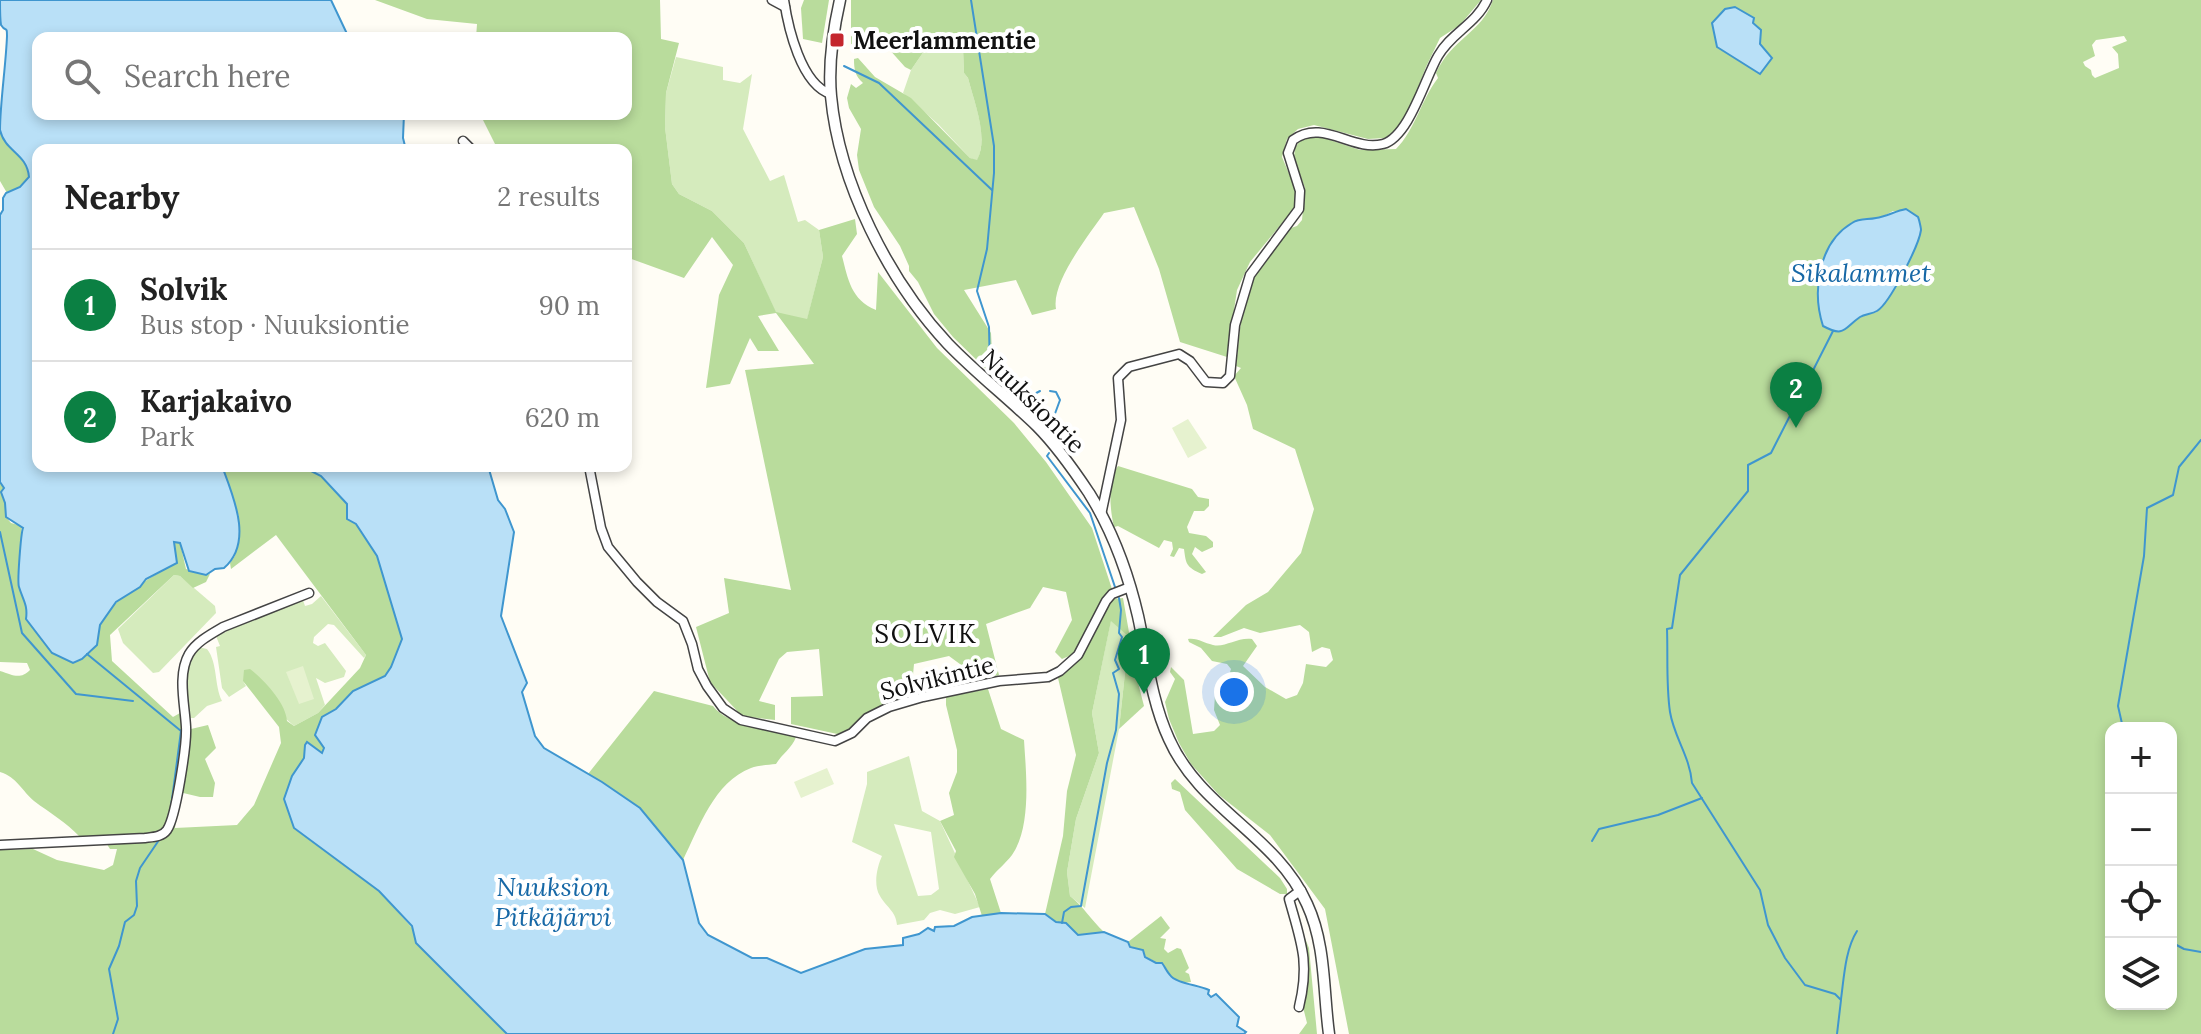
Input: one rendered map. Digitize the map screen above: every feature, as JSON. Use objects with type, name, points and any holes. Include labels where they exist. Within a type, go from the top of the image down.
[{"type":"street","points":[[772,0],[785,4],[792,39],[812,81],[831,94]]},
{"type":"street","name":"Nuuksiontie","points":[[840,0],[832,49],[831,94],[835,123],[870,227],[893,270],[927,320],[1058,449],[1101,515],[1130,587],[1155,700],[1177,755],[1198,785],[1275,855],[1301,890],[1320,940],[1329,1034]]},
{"type":"street","points":[[1101,515],[1121,420],[1118,383],[1123,372],[1129,367],[1179,354],[1190,361],[1206,382],[1223,383],[1230,376],[1235,325],[1250,275],[1299,209],[1300,191],[1288,153],[1293,140],[1309,132],[1367,144],[1387,143],[1395,137],[1409,116],[1438,54],[1480,13],[1487,0]]},
{"type":"street","points":[[463,141],[466,144]]},
{"type":"street","name":"Solvikintie","points":[[590,472],[601,528],[608,547],[657,602],[683,621],[698,669],[723,708],[741,720],[822,740],[842,739],[877,712],[923,697],[999,681],[1048,677],[1078,655],[1112,594],[1130,587]]},
{"type":"street","points":[[0,845],[145,838],[166,832],[173,812],[186,739],[184,675],[189,653],[223,627],[309,593]]},
{"type":"street","points":[[1299,1007],[1306,978],[1304,957],[1289,899],[1301,890]]},
{"type":"green space","points":[[375,0],[660,0],[661,39],[679,43],[666,93],[665,127],[672,184],[679,194],[712,211],[744,243],[776,312],[807,319],[823,257],[819,230],[855,219],[857,234],[842,256],[856,295],[876,310],[878,272],[937,348],[1014,423],[1046,462],[1092,528],[1112,589],[1101,602],[1074,654],[1062,659],[1055,652],[1072,620],[1066,592],[1043,587],[1030,608],[986,624],[999,675],[968,683],[964,667],[949,656],[914,664],[911,696],[867,713],[842,735],[791,724],[791,697],[823,696],[819,649],[787,652],[779,659],[759,701],[775,705],[775,720],[742,716],[710,682],[696,627],[729,613],[724,578],[791,590],[745,370],[814,364],[776,313],[758,316],[779,351],[758,351],[750,338],[730,384],[706,388],[719,295],[733,265],[712,237],[684,278],[632,259],[632,144],[495,144],[483,120],[632,120],[632,32],[476,32],[477,24],[427,19]]},
{"type":"green space","points":[[804,0],[829,0],[822,43],[803,39],[801,8]]},
{"type":"green space","points":[[851,0],[1481,0],[1460,25],[1440,38],[1412,103],[1396,130],[1385,138],[1368,139],[1314,125],[1298,129],[1287,139],[1282,157],[1295,188],[1296,206],[1250,262],[1237,290],[1227,357],[1180,342],[1159,269],[1134,207],[1104,213],[1065,273],[1056,298],[1056,309],[1032,315],[1016,280],[964,290],[991,333],[992,352],[999,371],[1034,398],[1039,410],[1037,414],[1027,409],[953,337],[934,314],[909,271],[900,246],[874,207],[859,170],[857,155],[861,129],[847,98],[851,84],[856,88],[863,83],[855,69],[854,59],[858,58],[875,77],[911,98],[970,158],[977,160],[981,131],[968,78],[964,73],[963,48],[970,34],[936,43],[931,41],[911,70],[888,48],[891,40],[872,42],[858,48],[851,46]]},
{"type":"green space","points":[[1493,0],[2201,0],[2201,1034],[1349,1034],[1325,909],[1270,835],[1219,795],[1191,764],[1179,743],[1165,702],[1175,679],[1170,672],[1171,667],[1184,680],[1193,734],[1214,731],[1220,725],[1214,710],[1215,695],[1223,694],[1231,669],[1227,664],[1212,661],[1188,639],[1218,646],[1252,639],[1257,646],[1243,666],[1265,687],[1286,699],[1297,695],[1303,683],[1306,664],[1326,667],[1333,660],[1330,649],[1322,647],[1312,652],[1309,632],[1300,625],[1260,633],[1244,628],[1213,637],[1246,605],[1268,592],[1301,553],[1314,509],[1295,449],[1253,429],[1247,405],[1234,376],[1241,368],[1236,366],[1242,310],[1255,276],[1273,248],[1302,220],[1305,188],[1294,158],[1299,142],[1309,137],[1321,137],[1360,150],[1396,149],[1438,78],[1436,73],[1443,61],[1482,20]],"holes":[[[2124,36],[2127,41],[2112,47],[2118,54],[2119,68],[2095,78],[2083,62],[2095,56],[2092,45],[2096,40]],[[1893,211],[1918,217],[1917,242],[1906,267],[1877,312],[1823,325],[1819,294],[1821,281],[1833,257],[1859,219],[1880,218]]]},
{"type":"green space","points":[[970,34],[963,48],[964,73],[977,108],[981,131],[977,161],[970,158],[903,93],[911,70],[931,41],[936,43]]},
{"type":"green space","points":[[676,57],[723,67],[723,80],[740,83],[752,74],[743,129],[770,181],[784,175],[798,222],[805,220],[819,230],[823,257],[807,320],[776,313],[744,243],[712,211],[679,194],[672,184],[665,127],[666,93]]},
{"type":"green space","points":[[0,132],[25,159],[28,167],[28,180],[7,193],[0,181]]},
{"type":"green space","points":[[1188,419],[1207,448],[1188,458],[1172,428]]},
{"type":"green space","points":[[1118,466],[1192,489],[1198,497],[1209,499],[1209,506],[1204,511],[1194,511],[1187,527],[1189,533],[1206,536],[1213,542],[1213,547],[1202,552],[1195,547],[1192,554],[1206,572],[1202,574],[1190,567],[1184,549],[1179,548],[1174,557],[1170,556],[1172,542],[1164,540],[1159,548],[1118,526],[1114,527],[1111,487]]},
{"type":"green space","points":[[224,472],[313,472],[321,476],[347,504],[347,519],[356,524],[377,556],[402,639],[385,676],[353,691],[336,709],[322,717],[324,748],[321,753],[308,742],[304,758],[292,776],[294,828],[379,891],[507,1034],[0,1034],[0,850],[33,849],[57,860],[104,870],[113,865],[117,849],[110,849],[103,838],[80,837],[34,801],[11,777],[0,772],[0,671],[20,676],[30,670],[27,663],[0,662],[0,482],[4,488],[2,497],[6,517],[11,523],[22,526],[20,566],[26,619],[52,653],[73,663],[97,645],[99,626],[112,607],[145,581],[177,563],[174,542],[180,543],[186,569],[210,574],[206,582],[193,588],[180,576],[174,575],[110,635],[112,661],[173,717],[180,713],[191,729],[208,725],[216,748],[205,759],[215,783],[213,797],[179,792],[175,828],[237,825],[254,805],[281,743],[279,727],[243,681],[244,670],[250,669],[268,686],[283,707],[287,721],[294,726],[318,713],[360,668],[366,655],[276,535],[231,569],[239,517]]},
{"type":"green space","points":[[174,575],[180,576],[215,606],[216,613],[159,672],[153,673],[123,643],[118,629]]},
{"type":"green space","points":[[321,596],[366,655],[364,658],[334,625],[328,624],[314,637],[313,643],[318,646],[325,643],[346,671],[344,677],[325,683],[316,678],[325,705],[318,713],[294,726],[243,681],[246,686],[229,697],[222,688],[216,647],[220,646],[216,636],[226,632],[228,626],[302,597],[305,606]]},
{"type":"green space","points":[[1123,598],[1130,638],[1111,621],[1092,713],[1099,753],[1076,819],[1067,872],[1070,896],[1104,932],[1078,935],[1066,923],[1056,922],[1045,914],[1063,836],[1067,791],[1076,755],[1058,678],[1089,644],[1112,599]]},
{"type":"green space","points":[[1111,620],[1130,638],[1134,667],[1125,673],[1119,729],[1085,908],[1070,896],[1067,872],[1076,819],[1099,753],[1092,713]]},
{"type":"green space","points":[[198,647],[207,649],[210,655],[222,701],[207,706],[194,718],[189,718],[185,681],[189,662]]},
{"type":"green space","points":[[303,666],[314,699],[299,704],[286,672]]},
{"type":"green space","points":[[1134,667],[1144,706],[1119,729],[1125,673]]},
{"type":"green space","points":[[988,689],[1001,729],[1024,740],[1026,799],[1023,829],[1018,843],[1012,855],[990,879],[1001,913],[982,916],[975,894],[954,857],[956,851],[940,821],[954,815],[949,793],[957,772],[957,750],[946,697]]},
{"type":"green space","points":[[654,691],[713,706],[740,723],[796,737],[776,764],[751,768],[727,784],[709,807],[683,860],[640,808],[588,774]]},
{"type":"green space","points":[[909,756],[922,811],[940,821],[980,907],[955,914],[940,910],[930,913],[924,920],[897,925],[895,916],[877,887],[877,871],[882,856],[852,842],[867,784],[867,772]],"holes":[[[894,824],[931,832],[939,889],[931,895],[918,896]]]},
{"type":"green space","points":[[827,768],[834,784],[801,798],[794,782]]},
{"type":"green space","points":[[1175,779],[1280,878],[1287,894],[1280,894],[1237,869],[1185,810],[1180,792],[1172,789],[1171,783]]},
{"type":"green space","points":[[1161,916],[1170,928],[1160,938],[1166,939],[1164,949],[1168,953],[1181,949],[1189,968],[1185,972],[1189,974],[1191,982],[1183,983],[1170,977],[1167,969],[1129,946],[1128,942]]},
{"type":"green space","points":[[1300,926],[1309,948],[1317,1034],[1299,1034],[1307,1023],[1303,1007],[1308,978]]},
{"type":"water","points":[[0,0],[331,0],[346,32],[32,32],[32,120],[404,120],[404,144],[32,144],[32,472],[224,472],[238,518],[238,545],[224,568],[206,575],[189,571],[180,543],[174,542],[177,563],[146,579],[140,587],[116,602],[100,625],[97,645],[73,663],[52,653],[26,619],[26,606],[19,587],[23,528],[6,517],[1,492],[4,488],[0,482],[0,215],[6,193],[20,187],[29,177],[24,163],[6,143],[0,130],[7,36],[1,25]]},
{"type":"water","points":[[1735,7],[1754,18],[1753,23],[1761,30],[1760,44],[1772,58],[1760,74],[1717,47],[1712,23],[1725,9]]},
{"type":"water","name":"Sikalammet","points":[[1906,209],[1918,217],[1921,230],[1910,260],[1883,306],[1860,317],[1844,330],[1836,331],[1823,326],[1818,284],[1825,255],[1832,243],[1855,221]]},
{"type":"water","name":"Nuuksion Pitkäjärvi","points":[[313,472],[490,472],[498,500],[514,532],[501,616],[527,683],[522,692],[535,736],[544,748],[640,808],[683,860],[699,923],[708,935],[752,958],[767,958],[801,973],[865,949],[903,945],[903,938],[928,928],[934,931],[935,927],[954,926],[972,917],[1001,913],[1045,914],[1056,922],[1066,923],[1078,935],[1104,932],[1128,942],[1130,947],[1143,950],[1145,957],[1162,963],[1173,978],[1209,990],[1211,997],[1216,994],[1239,1017],[1237,1026],[1246,1032],[507,1034],[416,943],[412,926],[379,891],[294,828],[284,799],[292,776],[304,758],[307,742],[322,753],[324,748],[315,735],[322,717],[336,709],[353,691],[385,676],[402,639],[377,556],[356,524],[347,519],[347,504],[321,476]]},
{"type":"waterway","points":[[971,0],[994,146],[987,249],[977,291],[989,327],[990,371],[1029,397],[1040,391]]},
{"type":"waterway","points":[[844,66],[879,83],[992,190]]},
{"type":"waterway","points":[[1833,331],[1771,453],[1748,465],[1748,491],[1680,575],[1672,628],[1667,629],[1670,712],[1692,783],[1760,890],[1768,925],[1785,958],[1805,985],[1835,994],[1841,1000],[1837,1034]]},
{"type":"waterway","points":[[1050,391],[1056,392],[1060,400],[1053,419],[1062,427],[1062,436],[1058,441]]},
{"type":"waterway","points":[[2122,722],[2118,706],[2144,556],[2147,508],[2173,495],[2179,467],[2201,440]]},
{"type":"waterway","points":[[1049,453],[1047,456],[1090,513],[1115,587]]},
{"type":"waterway","points":[[0,532],[22,633],[76,694],[133,701]]},
{"type":"waterway","points":[[1062,923],[1064,912],[1081,906],[1116,730],[1119,694],[1113,673],[1119,669],[1115,660],[1122,637],[1119,633],[1119,598]]},
{"type":"waterway","points":[[87,654],[181,731],[171,807]]},
{"type":"waterway","points":[[1592,841],[1599,829],[1658,815],[1702,798]]},
{"type":"waterway","points":[[113,1034],[118,1019],[109,969],[125,922],[134,915],[137,906],[136,881],[140,868],[159,840]]},
{"type":"waterway","points":[[1841,999],[1847,955],[1857,931]]},
{"type":"waterway","points":[[2177,945],[2201,952]]},
{"type":"place","name":"Meerlammentie","points":[[837,40]]},
{"type":"place","name":"Karjakaivo","points":[[1796,428]]},
{"type":"place","name":"Solvik","points":[[1144,694]]},
{"type":"district","name":"SOLVIK","points":[[926,633]]}]
